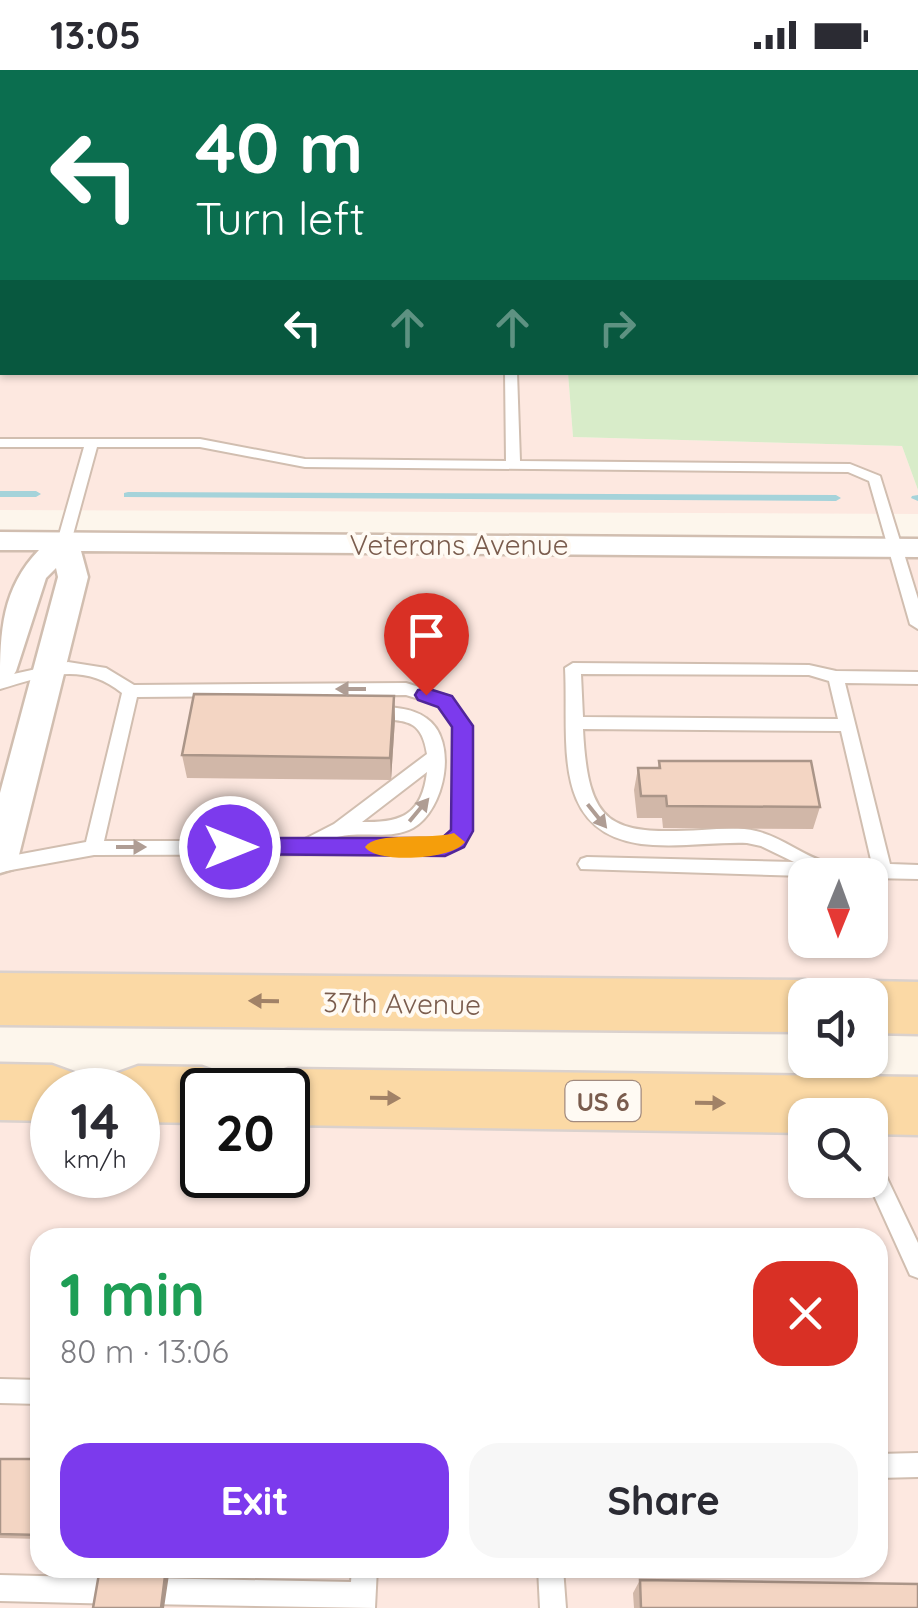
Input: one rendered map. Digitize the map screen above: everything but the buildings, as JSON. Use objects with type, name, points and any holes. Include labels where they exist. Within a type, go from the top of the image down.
[{"type":"main road","name":"37th Avenue","points":[[0,999],[788,1006]]},
{"type":"main road","points":[[888,1007],[918,1008]]},
{"type":"main road","points":[[0,1092],[30,1093]]},
{"type":"main road","name":"US 6","points":[[310,1098],[788,1109]]},
{"type":"main road","name":"US 6","points":[[888,1108],[918,1106]]},
{"type":"street","name":"Veterans Avenue","points":[[0,541],[907,548]]},
{"type":"street","points":[[0,862],[72,577],[64,542]]},
{"type":"street","points":[[0,671],[32,575],[64,542]]},
{"type":"lane","points":[[511,375],[513,465]]},
{"type":"lane","points":[[0,444],[200,443],[305,463],[850,468],[874,479],[907,548],[918,624]]},
{"type":"lane","points":[[64,542],[91,445]]},
{"type":"lane","points":[[0,683],[48,668],[82,667],[104,672],[130,690],[406,689],[445,701],[462,726],[462,831],[456,841],[445,847],[94,848],[0,862]]},
{"type":"lane","points":[[799,858],[751,836],[631,836],[608,830],[592,814],[582,792],[573,668],[809,670],[836,677],[918,678]]},
{"type":"lane","points":[[836,677],[880,858]]},
{"type":"lane","points":[[94,848],[130,690]]},
{"type":"lane","points":[[182,690],[240,710]]},
{"type":"lane","points":[[340,829],[398,828],[428,804],[434,780],[433,736],[423,722],[406,715],[351,712]]},
{"type":"lane","points":[[578,723],[848,725]]},
{"type":"lane","points":[[298,847],[340,829],[434,757]]},
{"type":"lane","points":[[588,864],[788,869]]},
{"type":"lane","points":[[888,871],[918,872]]},
{"type":"lane","points":[[886,1198],[918,1267]]},
{"type":"lane","points":[[0,1391],[30,1392]]},
{"type":"lane","points":[[888,1466],[918,1465]]},
{"type":"lane","points":[[552,1578],[553,1608]]},
{"type":"lane","points":[[0,1588],[363,1602]]},
{"type":"shaded area","points":[[0,375],[568,375],[573,437],[902,446],[918,490],[918,514],[0,510]]},
{"type":"shaded area","points":[[0,549],[918,556],[918,985],[888,985],[888,978],[788,978],[788,985],[0,984]]},
{"type":"shaded area","points":[[0,1117],[30,1117],[30,1198],[160,1198],[160,1118],[180,1119],[180,1198],[310,1198],[310,1120],[788,1128],[788,1198],[888,1198],[888,1129],[918,1129],[918,1608],[0,1608]]},
{"type":"green space","points":[[568,375],[918,375],[918,490],[902,446],[573,437]]},
{"type":"waterway","points":[[0,494],[36,494]]},
{"type":"waterway","points":[[128,495],[836,498]]},
{"type":"slow traffic","points":[[376,847],[445,847],[454,842]]},
{"type":"route","points":[[230,847],[445,847],[456,841],[462,831],[462,726],[445,701],[426,695]]}]
